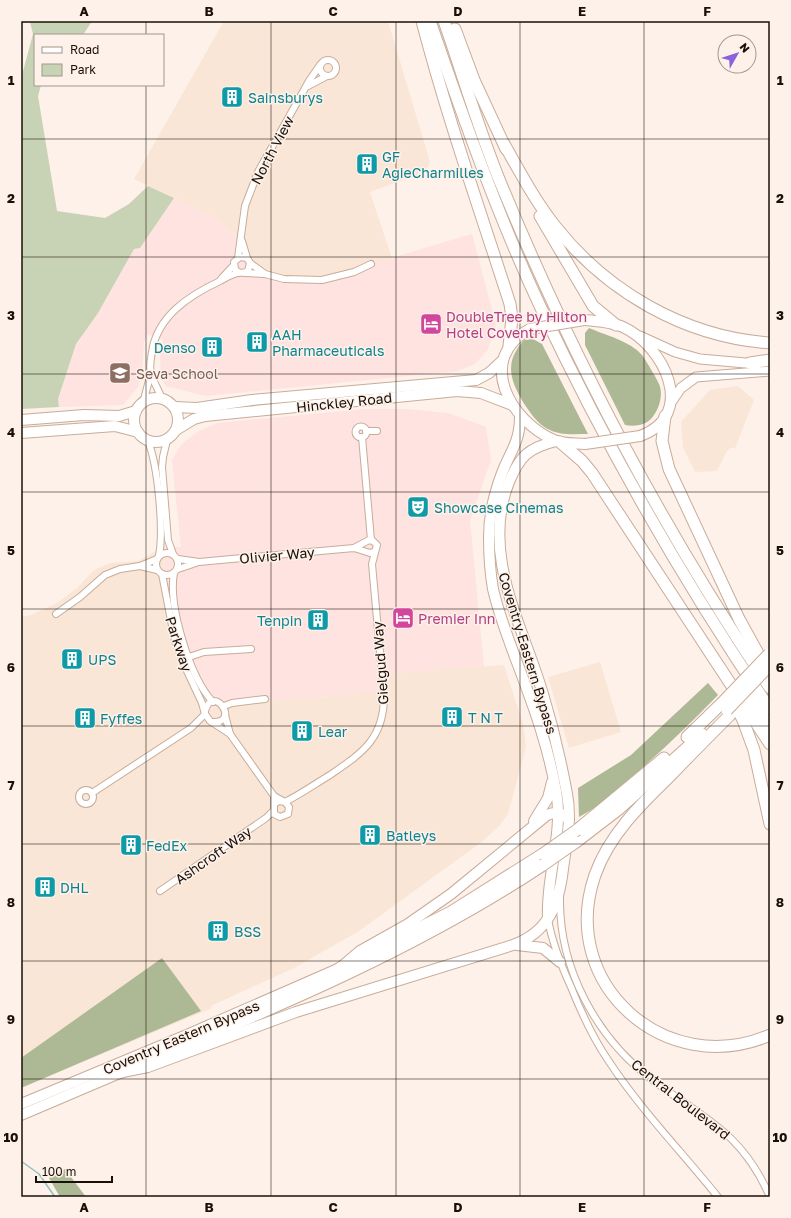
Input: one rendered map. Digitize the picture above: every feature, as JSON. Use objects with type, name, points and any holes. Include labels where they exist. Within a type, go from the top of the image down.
[{"type":"highway","points":[[422,21],[468,178],[510,304],[512,318],[509,346],[502,361],[502,380],[512,405],[530,426],[558,442],[582,461],[592,473],[770,744]]},
{"type":"highway","points":[[430,21],[489,186],[540,306],[599,422],[657,530],[696,597],[728,658],[770,728]]},
{"type":"highway","points":[[444,21],[500,182],[573,347],[620,442],[666,524],[728,625],[770,688]]},
{"type":"highway","points":[[452,21],[474,80],[504,144],[543,222],[593,306],[616,325],[633,333],[651,348],[665,368],[670,386],[670,404],[665,416],[662,441],[669,469],[739,619],[770,674]]},
{"type":"highway","points":[[504,144],[533,195],[554,226],[579,254],[612,282],[641,302],[673,319],[724,335],[770,343]]},
{"type":"highway","points":[[509,346],[520,335],[530,329],[584,320],[616,325]]},
{"type":"highway","points":[[750,363],[770,360]]},
{"type":"highway","name":"Hinckley Road","points":[[175,407],[197,408],[252,400],[476,380],[489,372],[502,361]]},
{"type":"highway","name":"Hinckley Road","points":[[176,430],[194,419],[220,414],[457,391],[481,393],[512,405]]},
{"type":"highway","points":[[21,433],[115,426],[138,432],[148,441],[159,443],[167,440],[176,430],[179,417],[175,407],[162,399],[154,399],[143,403],[136,411],[134,420],[138,432]]},
{"type":"highway","points":[[21,420],[84,415],[120,416],[136,411]]},
{"type":"highway","name":"Coventry Eastern Bypass","points":[[520,416],[519,436],[503,471],[492,505],[489,521],[490,562],[493,588],[503,624],[529,693],[552,771],[556,792],[558,812],[548,896],[548,918]]},
{"type":"highway","points":[[558,442],[585,444],[640,436],[653,428],[665,416]]},
{"type":"highway","name":"Coventry Eastern Bypass","points":[[548,918],[560,890],[569,820],[568,795],[550,718],[504,575],[499,549],[498,524],[502,499],[519,461],[534,447],[558,442]]},
{"type":"highway","points":[[669,592],[744,720],[754,750],[770,824]]},
{"type":"highway","points":[[696,597],[770,710]]},
{"type":"highway","points":[[340,968],[451,912],[576,842],[628,801],[744,693],[770,657]]},
{"type":"highway","points":[[770,657],[626,822],[604,854],[588,901],[588,936],[593,958],[611,994],[640,1023],[674,1040],[706,1047],[734,1046],[760,1040],[770,1035]]},
{"type":"highway","points":[[122,1072],[297,998],[388,955],[464,914],[543,860],[577,830],[726,709]]},
{"type":"highway","points":[[529,828],[548,798],[552,786],[552,771]]},
{"type":"highway","points":[[529,828],[547,815],[558,812],[565,815],[569,820]]},
{"type":"highway","name":"Coventry Eastern Bypass","points":[[21,1104],[201,1029],[340,968],[360,951],[408,924],[451,894],[513,844],[529,828]]},
{"type":"highway","points":[[513,945],[532,935],[548,918]]},
{"type":"highway","points":[[513,945],[531,945],[542,948],[560,962]]},
{"type":"highway","name":"Coventry Eastern Bypass","points":[[21,1115],[122,1072],[148,1067],[296,1012],[513,945]]},
{"type":"main road","points":[[633,333],[663,347],[700,359],[770,365]]},
{"type":"main road","points":[[670,404],[681,388],[696,378],[770,371]]},
{"type":"street","points":[[327,60],[335,63],[336,69],[334,74],[326,76],[322,73],[320,65],[327,60]]},
{"type":"street","name":"North View","points":[[242,239],[245,206],[258,172],[320,65]]},
{"type":"street","name":"North View","points":[[307,87],[326,76]]},
{"type":"street","points":[[219,281],[234,265],[238,258],[242,239]]},
{"type":"street","points":[[162,399],[151,373],[150,361],[153,344],[159,328],[182,304],[219,281],[242,273],[250,268],[242,239]]},
{"type":"street","points":[[238,258],[249,260],[265,274]]},
{"type":"street","points":[[234,265],[242,273],[265,274],[282,279],[322,280],[354,272],[371,264]]},
{"type":"street","points":[[143,403],[151,373]]},
{"type":"street","points":[[362,437],[357,435],[356,430],[362,427],[366,431],[377,431]]},
{"type":"street","points":[[362,437],[366,435],[366,431]]},
{"type":"street","points":[[362,437],[369,552]]},
{"type":"street","points":[[140,566],[160,572],[176,571],[178,559],[173,554],[168,540],[162,467],[167,440]]},
{"type":"street","points":[[148,441],[153,458],[157,494],[161,541],[158,558],[160,572]]},
{"type":"street","points":[[368,542],[377,545],[369,552]]},
{"type":"street","name":"Olivier Way","points":[[178,559],[200,562],[354,548],[368,542]]},
{"type":"street","name":"Olivier Way","points":[[354,548],[369,552]]},
{"type":"street","points":[[56,614],[80,598],[104,575],[120,569],[140,566],[158,558],[166,552],[173,554]]},
{"type":"street","name":"Gielgud Way","points":[[286,803],[360,753],[374,738],[381,722],[384,696],[372,564],[369,552]]},
{"type":"street","name":"Olivier Way","points":[[176,571],[200,562]]},
{"type":"street","name":"Parkway","points":[[176,571],[172,581],[176,612],[189,657],[207,695],[214,702]]},
{"type":"street","name":"Parkway","points":[[160,572],[176,642],[205,712]]},
{"type":"street","points":[[189,657],[204,652],[252,649]]},
{"type":"street","points":[[224,706],[232,702],[265,699]]},
{"type":"street","points":[[191,728],[205,712],[208,704],[219,702],[224,706],[230,734]]},
{"type":"street","points":[[205,712],[212,721],[230,734],[274,796],[286,803]]},
{"type":"street","points":[[92,793],[191,728],[212,721],[220,721],[225,715]]},
{"type":"street","points":[[274,796],[274,810]]},
{"type":"street","name":"Ashcroft Way","points":[[160,891],[266,818],[274,810],[286,803],[289,811],[286,816],[280,817],[274,810]]},
{"type":"street","name":"Central Boulevard","points":[[560,890],[560,917],[569,959],[583,997],[597,1022],[619,1050],[638,1068],[677,1098],[700,1112],[735,1141],[754,1166],[770,1197]]},
{"type":"street","name":"Central Boulevard","points":[[548,918],[551,936],[560,962],[590,1028],[608,1059],[631,1091],[718,1197]]},
{"type":"shaded area","points":[[224,21],[388,21],[430,162],[425,172],[370,192],[392,258],[371,264],[354,272],[300,281],[265,274],[250,263],[238,258],[242,239],[212,216],[134,179]]},
{"type":"shaded area","points":[[174,198],[212,216],[242,239],[371,264],[472,234],[496,325],[488,349],[475,364],[458,371],[205,396],[166,386],[161,378],[160,353],[163,340],[148,334],[144,342],[142,376],[138,387],[123,405],[59,407],[58,399],[76,344],[98,313],[134,249],[140,248]]},
{"type":"shaded area","points":[[738,386],[754,400],[735,448],[730,448],[727,451],[717,471],[695,472],[683,448],[681,422],[710,390]]},
{"type":"shaded area","points":[[364,409],[405,409],[448,413],[486,427],[491,460],[470,520],[484,667],[382,674],[383,691],[224,706],[205,711],[180,653],[162,574],[166,553],[165,546],[181,547],[172,460],[181,445],[197,432],[217,423]]},
{"type":"shaded area","points":[[165,546],[166,552],[162,574],[171,625],[205,711],[224,706],[383,691],[382,674],[504,665],[523,724],[526,747],[508,814],[499,826],[483,841],[359,931],[296,967],[211,1006],[212,1008],[21,1088],[21,617],[31,615],[57,603],[77,588],[94,570],[111,563],[138,561]]},
{"type":"shaded area","points":[[600,662],[621,732],[569,748],[548,677]]},
{"type":"green space","points":[[21,21],[92,21],[84,34],[34,34],[34,86],[41,86],[38,96],[57,211],[105,218],[129,204],[148,186],[174,198],[140,248],[134,249],[98,313],[76,344],[58,399],[59,407],[21,409],[21,79],[33,34],[30,22],[21,23]]},
{"type":"green space","points":[[589,328],[631,346],[642,355],[646,361],[661,389],[658,407],[648,422],[632,426],[625,425],[585,345],[585,333]]},
{"type":"green space","points":[[533,339],[542,344],[588,434],[566,434],[551,431],[542,426],[530,413],[518,394],[512,379],[511,363],[518,348],[524,340]]},
{"type":"green space","points":[[708,683],[718,695],[674,739],[640,770],[605,800],[579,817],[578,788],[631,755]]},
{"type":"green space","points":[[162,958],[201,1011],[21,1088],[21,1058]]},
{"type":"green space","points":[[65,1169],[86,1197],[60,1197],[49,1178]]},
{"type":"waterway","points":[[21,1161],[39,1174],[55,1197]]},
{"type":"place","name":"Sainsburys","points":[[232,97]]},
{"type":"place","name":"GF AgieCharmilles","points":[[367,164]]},
{"type":"place","name":"DoubleTree by Hilton Hotel Coventry","points":[[431,324]]},
{"type":"place","name":"AAH Pharmaceuticals","points":[[257,342]]},
{"type":"place","name":"Denso","points":[[212,347]]},
{"type":"place","name":"Seva School","points":[[120,373]]},
{"type":"place","name":"Showcase Cinemas","points":[[418,507]]},
{"type":"place","name":"Premier Inn","points":[[403,618]]},
{"type":"place","name":"Tenpin","points":[[318,620]]},
{"type":"place","name":"UPS","points":[[72,659]]},
{"type":"place","name":"T N T","points":[[452,717]]},
{"type":"place","name":"Fyffes","points":[[85,718]]},
{"type":"place","name":"Lear","points":[[302,731]]},
{"type":"place","name":"Batleys","points":[[370,835]]},
{"type":"place","name":"FedEx","points":[[131,845]]},
{"type":"place","name":"DHL","points":[[45,887]]},
{"type":"place","name":"BSS","points":[[218,931]]}]
